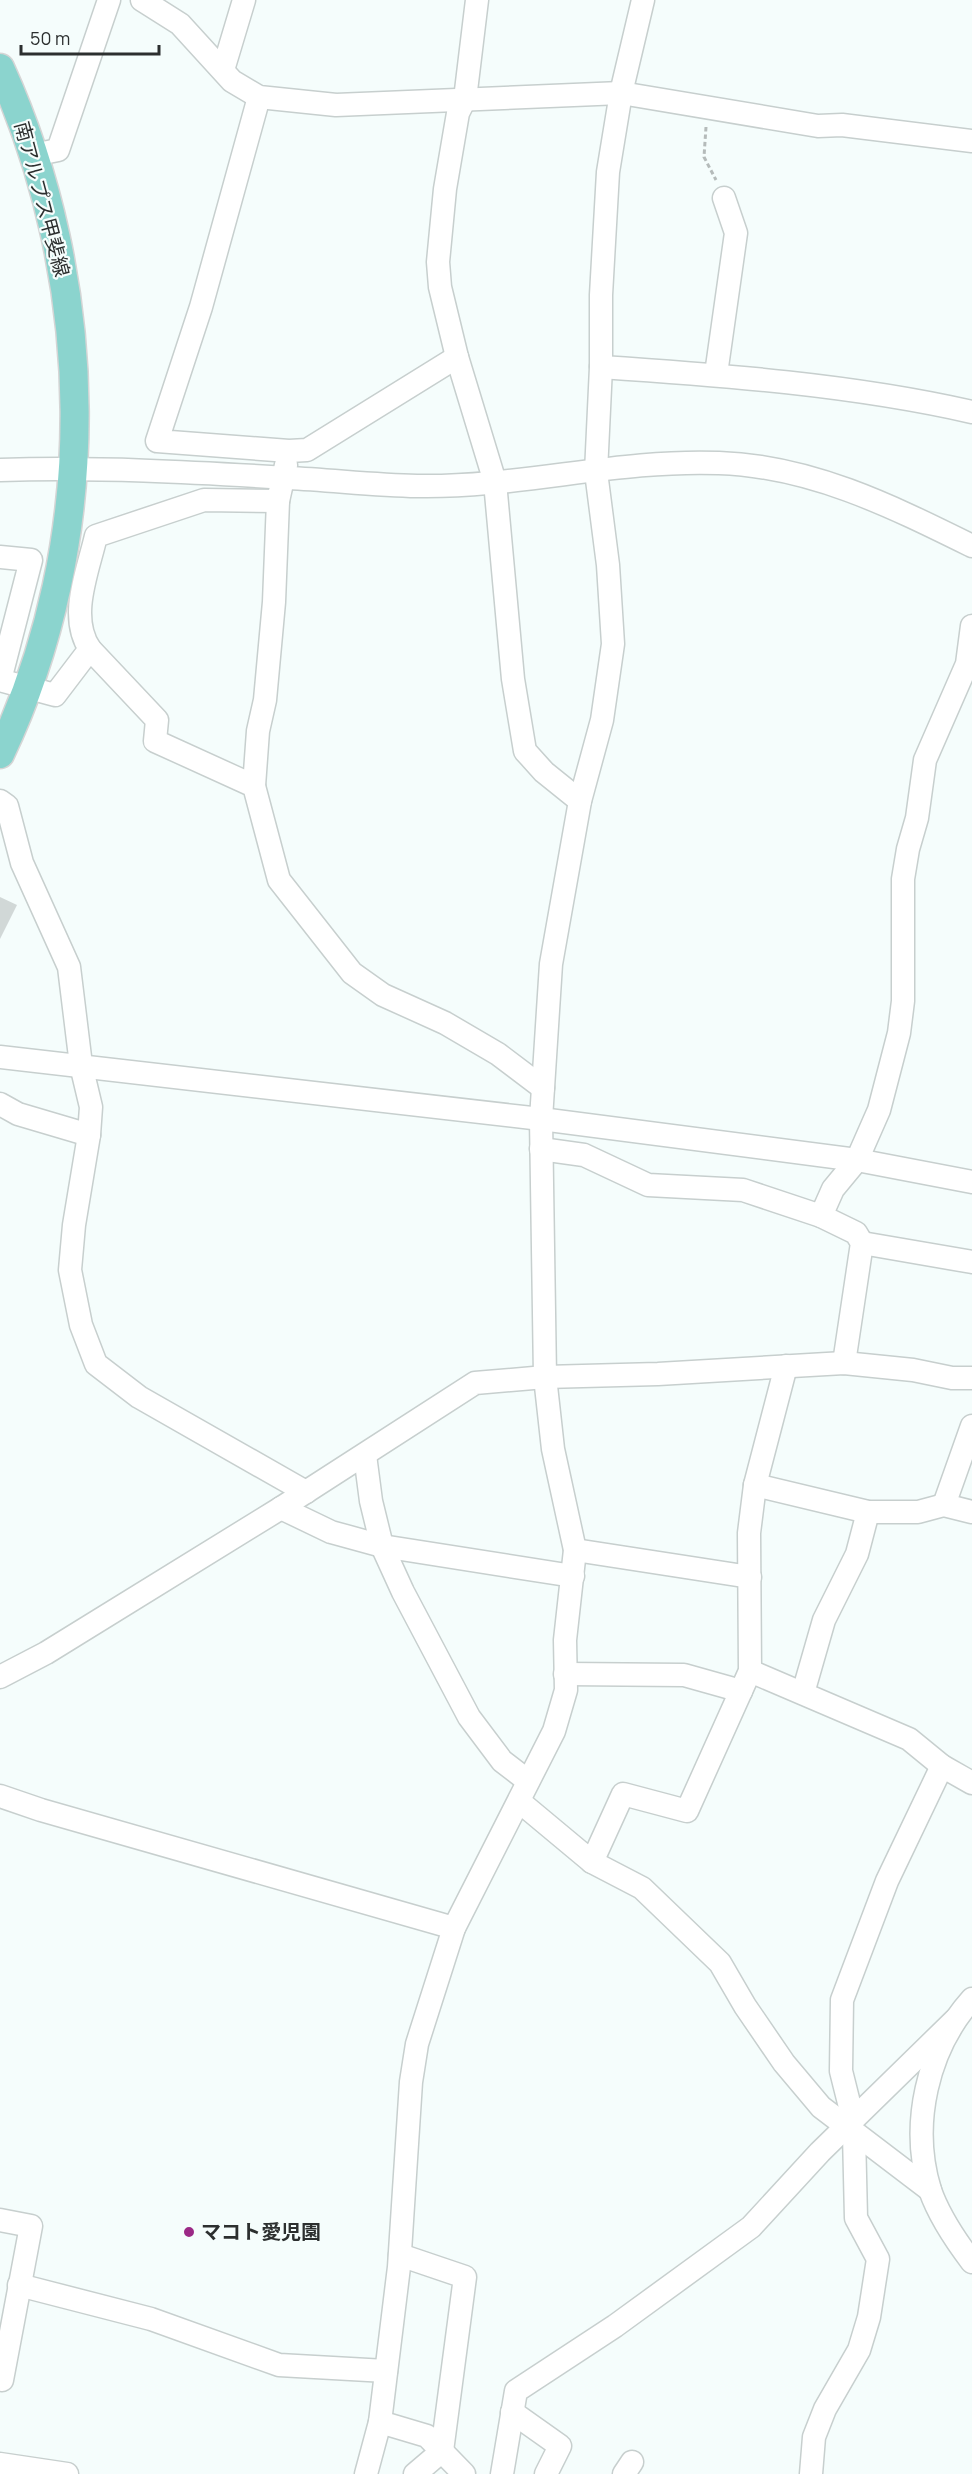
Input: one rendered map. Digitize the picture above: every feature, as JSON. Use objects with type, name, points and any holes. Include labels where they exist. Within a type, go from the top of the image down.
[{"type":"main road","name":"南アルプス甲斐線","points":[[0,68],[19,110],[58,245],[72,337],[76,407],[67,525],[52,603],[26,688],[0,754]]},
{"type":"street","points":[[33,155],[58,150],[110,0]]},
{"type":"street","points":[[142,0],[180,24],[232,81],[259,97],[336,105],[621,93],[818,126],[842,126],[972,141]]},
{"type":"street","points":[[222,70],[244,0]]},
{"type":"street","points":[[477,0],[465,99],[458,113],[447,178],[438,262],[440,287],[457,357],[495,482],[513,679],[525,751],[544,772],[580,801]]},
{"type":"street","points":[[366,2474],[380,2422],[400,2255],[411,2082],[417,2044],[454,1928],[554,1731],[566,1690],[566,1640],[575,1550],[553,1449],[545,1377],[541,1119],[551,964],[580,801],[602,720],[613,644],[608,565],[596,472],[601,367],[601,295],[608,172],[621,93],[643,0]]},
{"type":"street","points":[[259,97],[198,317],[157,441],[289,451],[307,450],[457,357]]},
{"type":"street","points":[[716,374],[736,233],[724,198]]},
{"type":"street","points":[[601,367],[716,374],[931,402],[972,412]]},
{"type":"street","points":[[289,451],[278,501],[274,602],[265,700],[258,731],[254,786],[279,880],[352,973],[383,995],[445,1023],[498,1054],[543,1088]]},
{"type":"street","points":[[0,470],[73,468],[284,477],[418,486],[495,482],[670,463],[721,463],[813,477],[863,493],[972,546]]},
{"type":"street","points":[[254,786],[155,741],[157,720],[90,649],[81,636],[78,619],[96,536],[204,500],[278,501]]},
{"type":"street","points":[[0,557],[31,560],[0,680],[55,695],[90,649]]},
{"type":"street","points":[[821,1216],[833,1189],[857,1160],[879,1110],[898,1033],[903,1001],[903,879],[908,849],[918,818],[925,760],[967,664],[972,626]]},
{"type":"street","points":[[0,801],[7,806],[22,863],[69,967],[81,1065],[91,1107],[70,1270],[81,1325],[96,1364],[138,1396],[306,1492]]},
{"type":"street","points":[[0,1058],[81,1065],[541,1119],[857,1160],[972,1182]]},
{"type":"street","points":[[0,1104],[18,1114],[89,1135]]},
{"type":"street","points":[[542,1149],[584,1155],[648,1185],[743,1190],[821,1216],[856,1233],[862,1243],[844,1364]]},
{"type":"street","points":[[862,1243],[972,1262]]},
{"type":"street","points":[[0,1677],[46,1653],[281,1508],[475,1383],[545,1377],[658,1374],[844,1364],[913,1370],[952,1378],[972,1378]]},
{"type":"street","points":[[592,1862],[623,1794],[687,1811],[745,1681],[750,1577],[749,1533],[755,1485],[786,1366]]},
{"type":"street","points":[[944,1505],[972,1425]]},
{"type":"street","points":[[364,1455],[371,1501],[382,1546],[470,1717],[524,1792],[592,1862],[642,1888],[720,1963],[745,2006],[784,2063],[821,2107],[850,2126],[930,2190]]},
{"type":"street","points":[[755,1485],[868,1512],[918,1512],[944,1505],[972,1512]]},
{"type":"street","points":[[281,1508],[331,1532],[382,1546],[573,1576]]},
{"type":"street","points":[[803,1693],[824,1620],[857,1554],[868,1512]]},
{"type":"street","points":[[575,1550],[750,1577]]},
{"type":"street","points":[[566,1674],[684,1675],[745,1681],[803,1693],[909,1739],[942,1766],[972,1783]]},
{"type":"street","points":[[811,2474],[814,2437],[825,2409],[859,2350],[869,2317],[878,2259],[856,2218],[850,2126],[841,2071],[842,2000],[851,1970],[887,1881],[942,1766]]},
{"type":"street","points":[[0,1796],[41,1810],[454,1928]]},
{"type":"street","points":[[502,2474],[516,2391],[615,2326],[751,2227],[955,2020],[972,1999]]},
{"type":"street","points":[[955,2020],[929,2074],[924,2103],[923,2133],[930,2190],[946,2224],[972,2262]]},
{"type":"street","points":[[0,2220],[31,2226],[2,2379],[0,2379]]},
{"type":"street","points":[[400,2255],[465,2277],[441,2451],[415,2474]]},
{"type":"street","points":[[19,2285],[151,2319],[279,2365],[386,2371]]},
{"type":"street","points":[[512,2412],[560,2446],[546,2474]]},
{"type":"street","points":[[380,2422],[427,2436],[464,2474]]},
{"type":"street","points":[[0,2464],[67,2474]]},
{"type":"path","points":[[707,108],[704,157],[724,198]]},
{"type":"building","points":[[0,897],[17,905],[0,939]]},
{"type":"place","name":"マコト愛児園","points":[[189,2232]]}]
